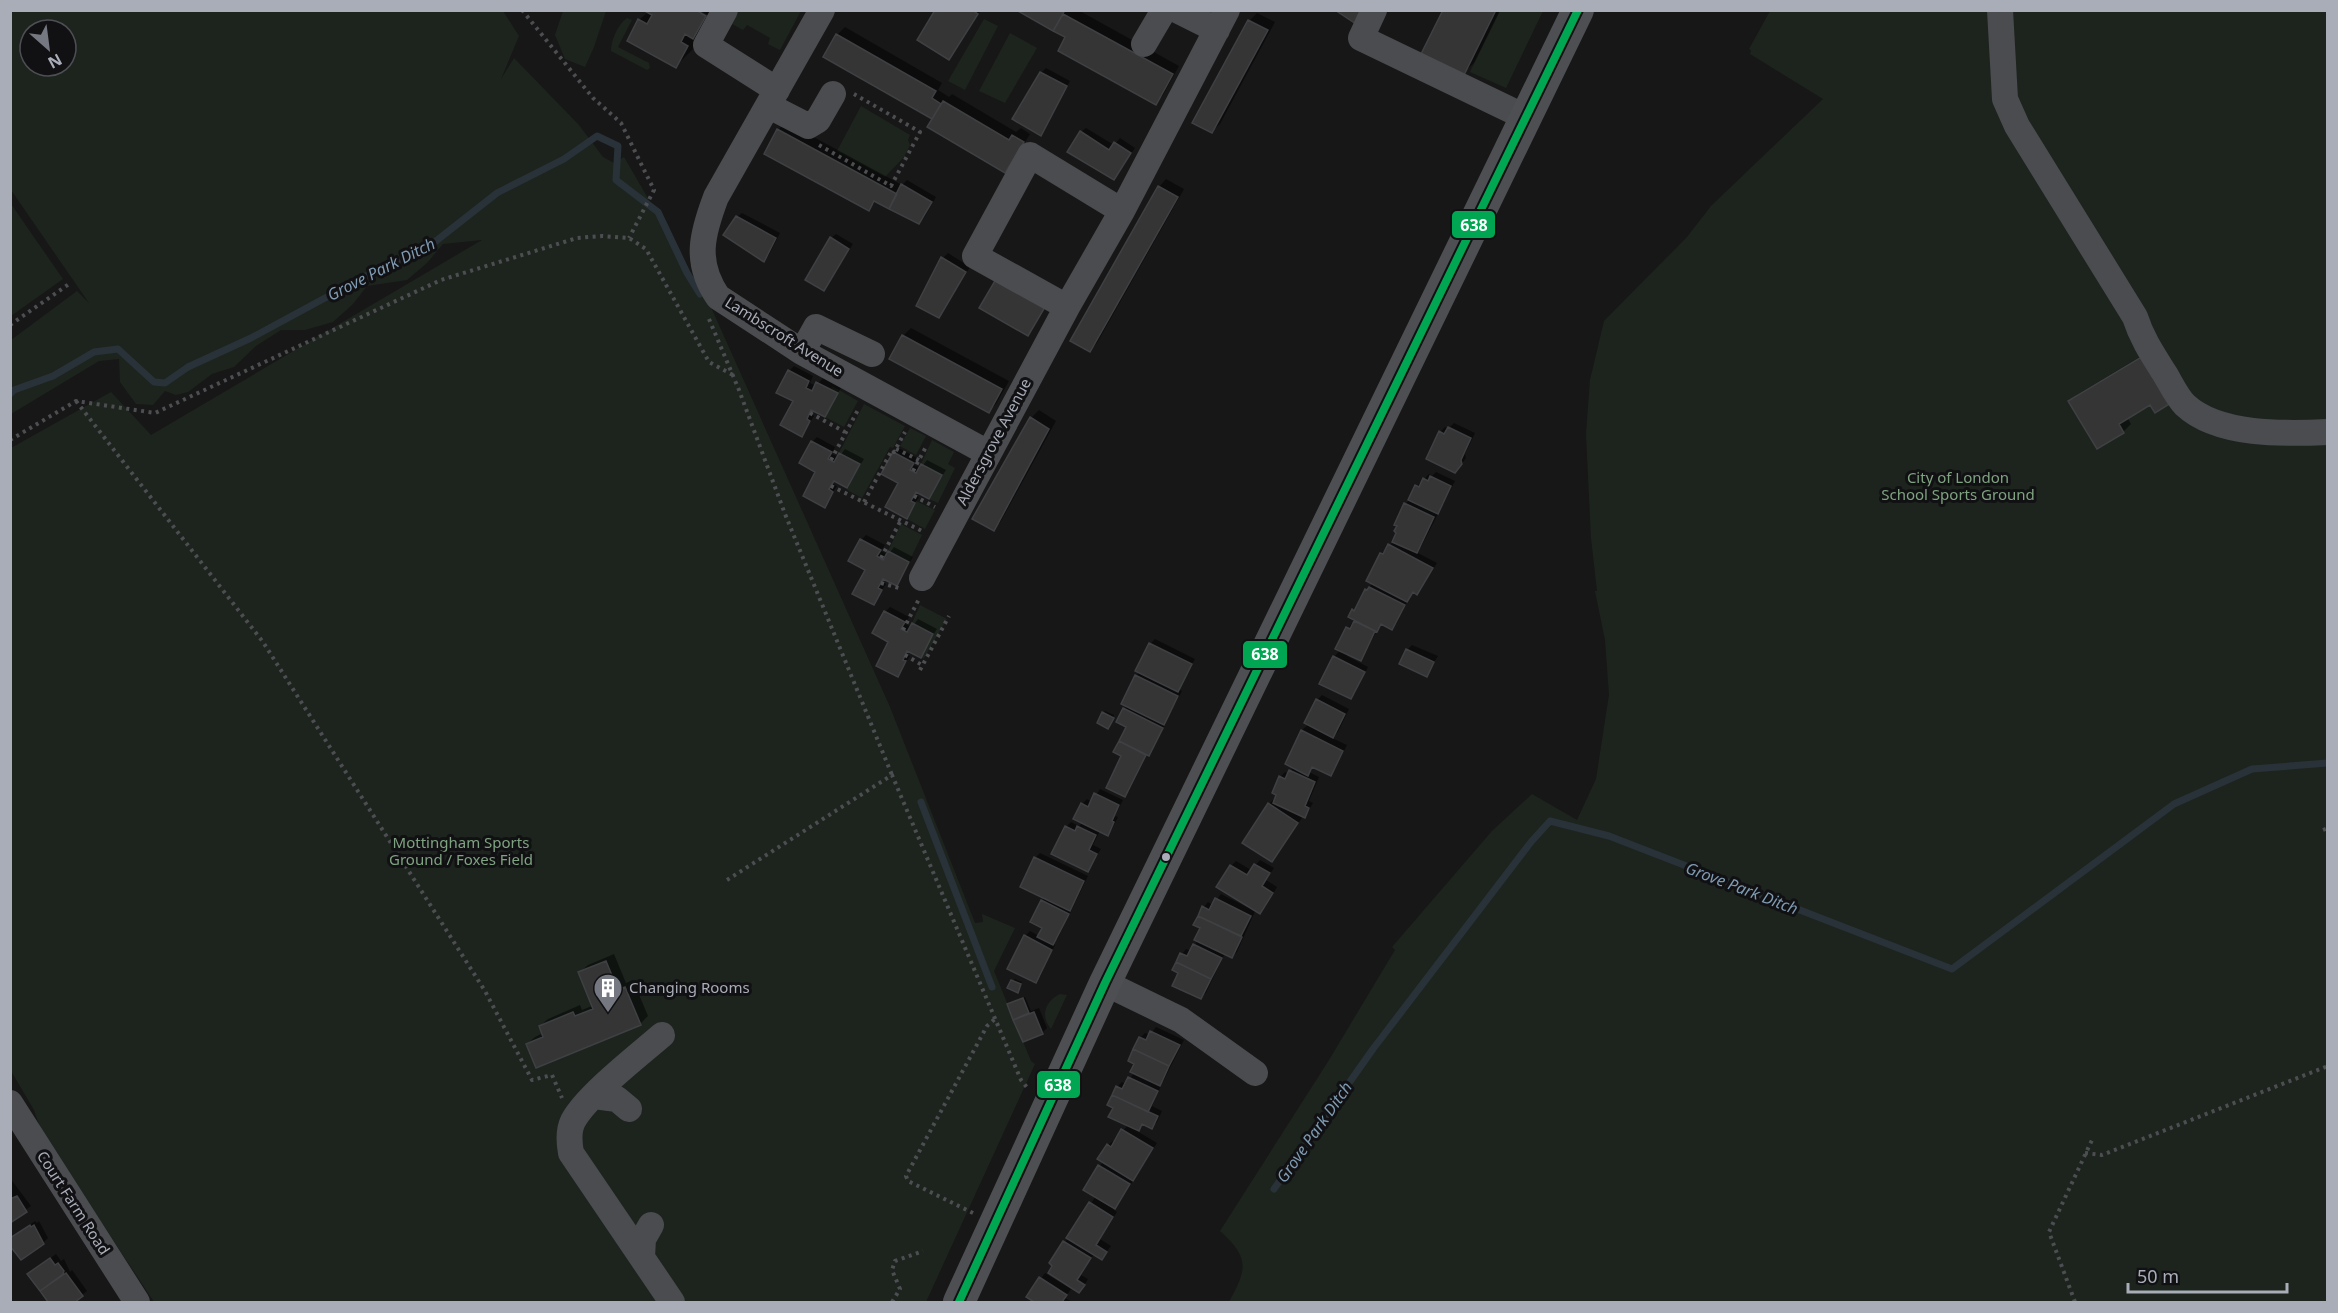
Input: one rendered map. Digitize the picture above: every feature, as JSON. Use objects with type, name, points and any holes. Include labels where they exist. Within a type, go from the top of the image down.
[{"type":"main road","points":[[959,1302],[1105,983],[1578,10]]},
{"type":"street","points":[[725,10],[706,45],[808,126],[818,120],[843,94]]},
{"type":"street","name":"Lambscroft Avenue","points":[[822,10],[716,197],[704,230],[702,246],[704,267],[709,284],[718,297],[802,352],[988,453]]},
{"type":"street","points":[[1144,44],[1164,10]]},
{"type":"street","points":[[1177,10],[1222,20]]},
{"type":"street","points":[[1374,10],[1361,38],[1525,117]]},
{"type":"street","points":[[2000,10],[2006,99],[2009,110],[2135,317],[2142,340],[2183,403],[2196,414],[2221,425],[2273,431],[2328,432]]},
{"type":"street","name":"Aldersgrove Avenue","points":[[921,589],[988,453],[1122,211],[1222,20]]},
{"type":"street","points":[[1067,308],[975,256],[1030,155],[1122,211]]},
{"type":"street","points":[[802,352],[816,327],[872,354]]},
{"type":"street","points":[[1105,983],[1182,1020],[1255,1073]]},
{"type":"street","points":[[662,1035],[594,1096],[573,1122],[569,1133],[571,1153],[672,1302]]},
{"type":"street","points":[[594,1096],[616,1099],[629,1109]]},
{"type":"street","name":"Court Farm Road","points":[[10,1103],[137,1302]]},
{"type":"street","points":[[642,1257],[643,1239],[651,1225]]},
{"type":"path","points":[[522,10],[593,98],[621,123],[654,190],[629,238]]},
{"type":"path","points":[[810,140],[891,186],[920,132],[843,94]]},
{"type":"path","points":[[10,440],[76,401],[155,414],[441,280],[577,238],[602,236],[629,238],[646,249],[709,362],[733,375]]},
{"type":"path","points":[[10,325],[69,284]]},
{"type":"path","points":[[706,313],[733,375],[785,514],[892,775],[1021,1080],[1032,1094],[1048,1104]]},
{"type":"path","points":[[831,460],[864,399]]},
{"type":"path","points":[[76,401],[263,642],[485,991],[532,1080],[552,1075],[573,1122]]},
{"type":"path","points":[[810,413],[845,432]]},
{"type":"path","points":[[864,502],[909,424]]},
{"type":"path","points":[[913,471],[931,436]]},
{"type":"path","points":[[896,449],[919,460]]},
{"type":"path","points":[[831,486],[927,534]]},
{"type":"path","points":[[914,496],[940,509]]},
{"type":"path","points":[[881,558],[901,520]]},
{"type":"path","points":[[881,583],[899,588]]},
{"type":"path","points":[[903,630],[921,589]]},
{"type":"path","points":[[905,655],[921,668],[949,616]]},
{"type":"path","points":[[726,880],[892,775]]},
{"type":"path","points":[[995,1019],[987,1026],[906,1176],[908,1180],[995,1224]]},
{"type":"path","points":[[2085,1153],[2102,1155],[2328,1066]]},
{"type":"path","points":[[2075,1302],[2049,1232],[2092,1140]]},
{"type":"path","points":[[892,1302],[900,1289],[892,1270],[895,1261],[924,1251]]},
{"type":"green space","name":"Mottingham Sports Ground / Foxes Field","points":[[11,11],[503,11],[519,36],[501,79],[514,58],[579,125],[603,157],[614,163],[624,157],[710,305],[890,707],[975,923],[983,922],[982,914],[1015,928],[994,971],[1031,1061],[1035,1064],[926,1302],[154,1302],[42,1133],[34,1110],[11,1071],[11,448],[111,392],[151,435],[482,240],[443,244],[427,263],[407,280],[367,286],[353,304],[333,322],[305,330],[281,330],[256,346],[234,367],[212,374],[188,392],[176,395],[165,391],[153,405],[136,404],[120,382],[119,359],[99,361],[11,414],[11,340],[77,291],[89,303],[11,190]]},
{"type":"green space","points":[[563,11],[606,11],[585,67],[565,59],[555,35]]},
{"type":"green space","points":[[739,11],[801,11],[780,50],[768,44],[770,38],[747,25],[743,30],[732,24]]},
{"type":"green space","points":[[1500,11],[1543,11],[1506,88],[1470,72]]},
{"type":"green space","name":"City of London School Sports Ground","points":[[1770,11],[2327,11],[2327,1302],[1229,1302],[1239,1281],[1242,1264],[1237,1249],[1220,1231],[1329,1060],[1395,950],[1392,947],[1492,831],[1532,794],[1577,820],[1596,779],[1609,695],[1605,640],[1595,591],[1597,591],[1591,538],[1586,434],[1590,380],[1604,321],[1687,237],[1711,206],[1823,99],[1750,54],[1749,49]]},
{"type":"green space","points":[[627,18],[632,20],[618,47],[649,63],[650,68],[647,70],[611,51],[616,33]]},
{"type":"green space","points":[[984,19],[998,26],[965,90],[948,81]]},
{"type":"green space","points":[[1010,33],[1037,48],[1005,103],[979,91]]},
{"type":"green space","points":[[861,106],[910,135],[908,140],[910,145],[904,157],[885,177],[837,151]]},
{"type":"green space","points":[[11,204],[63,279],[10,316]]},
{"type":"green space","points":[[832,386],[858,401],[844,427],[825,417],[838,393],[831,389]]},
{"type":"green space","points":[[864,404],[905,426],[893,448],[890,447],[862,498],[847,490],[860,464],[839,453]]},
{"type":"green space","points":[[910,428],[926,436],[916,455],[900,446]]},
{"type":"green space","points":[[932,440],[954,452],[948,464],[955,468],[938,503],[929,499],[942,475],[921,464]]},
{"type":"green space","points":[[916,501],[935,510],[925,529],[907,519]]},
{"type":"green space","points":[[901,524],[922,535],[909,562],[888,551]]},
{"type":"green space","points":[[920,605],[947,619],[924,658],[921,658],[933,634],[912,623]]},
{"type":"green space","points":[[1060,994],[1067,995],[1051,1029],[1046,1019],[1046,1009],[1051,1001]]},
{"type":"building","points":[[643,10],[696,10],[706,16],[693,39],[685,34],[681,42],[688,46],[676,68],[627,41],[638,19],[647,24],[652,15]]},
{"type":"building","points":[[935,10],[972,10],[978,14],[949,60],[917,40]]},
{"type":"building","points":[[1016,10],[1065,10],[1053,31]]},
{"type":"building","points":[[1335,10],[1363,10],[1356,24]]},
{"type":"building","points":[[1443,10],[1496,10],[1464,75],[1421,54]]},
{"type":"building","points":[[1063,14],[1173,74],[1156,105],[1058,51],[1065,37],[1053,31]]},
{"type":"building","points":[[1248,20],[1268,30],[1212,133],[1192,123]]},
{"type":"building","points":[[836,34],[936,91],[932,98],[941,104],[932,119],[823,57]]},
{"type":"building","points":[[1040,72],[1067,86],[1041,136],[1012,119]]},
{"type":"building","points":[[943,101],[1009,140],[1012,135],[1024,142],[1005,173],[927,127]]},
{"type":"building","points":[[777,129],[897,194],[889,209],[874,201],[869,211],[764,154]]},
{"type":"building","points":[[1080,131],[1109,150],[1114,142],[1131,153],[1114,180],[1067,152]]},
{"type":"building","points":[[901,184],[932,202],[919,224],[889,209]]},
{"type":"building","points":[[1158,186],[1178,197],[1090,352],[1070,341]]},
{"type":"building","points":[[736,216],[776,238],[764,262],[723,235]]},
{"type":"building","points":[[830,237],[849,249],[824,291],[805,280]]},
{"type":"building","points":[[941,257],[966,272],[939,318],[916,306]]},
{"type":"building","points":[[996,279],[1045,307],[1028,336],[979,308]]},
{"type":"building","points":[[902,335],[1002,389],[989,413],[889,359]]},
{"type":"building","points":[[2143,356],[2171,403],[2155,413],[2150,405],[2119,424],[2124,433],[2097,449],[2068,401]]},
{"type":"building","points":[[788,370],[809,381],[806,388],[812,391],[816,382],[838,393],[825,417],[811,410],[807,419],[810,421],[802,437],[780,425],[793,401],[776,393]]},
{"type":"building","points":[[1030,417],[1049,429],[994,531],[972,519]]},
{"type":"building","points":[[1448,427],[1471,438],[1461,460],[1462,464],[1455,473],[1426,459],[1439,431],[1444,434]]},
{"type":"building","points":[[811,441],[832,452],[828,459],[834,462],[839,453],[860,464],[847,488],[834,481],[829,489],[833,492],[825,508],[803,496],[815,472],[799,463]]},
{"type":"building","points":[[893,452],[914,463],[910,470],[916,473],[921,464],[942,475],[929,499],[916,492],[911,501],[915,503],[907,519],[885,507],[898,483],[881,474]]},
{"type":"building","points":[[1430,476],[1451,486],[1438,514],[1408,500],[1415,485],[1419,487],[1423,478],[1428,481]]},
{"type":"building","points":[[1404,503],[1434,517],[1417,553],[1392,542],[1397,526],[1394,525]]},
{"type":"building","points":[[860,539],[881,550],[877,556],[883,560],[888,551],[909,562],[897,586],[883,579],[878,588],[882,590],[874,605],[852,594],[865,570],[848,561]]},
{"type":"building","points":[[1388,544],[1433,568],[1417,595],[1413,592],[1407,602],[1366,581],[1380,553],[1383,554]]},
{"type":"building","points":[[1369,587],[1405,605],[1392,630],[1381,624],[1377,632],[1348,617],[1352,609],[1354,611],[1365,589]]},
{"type":"building","points":[[884,611],[905,622],[901,629],[907,632],[912,623],[933,634],[921,658],[907,651],[903,660],[906,661],[898,677],[876,666],[888,642],[872,633]]},
{"type":"building","points":[[1354,621],[1375,631],[1361,661],[1335,649],[1346,627],[1350,629]]},
{"type":"building","points":[[1149,643],[1192,664],[1178,692],[1135,671]]},
{"type":"building","points":[[1406,649],[1434,662],[1427,677],[1399,664]]},
{"type":"building","points":[[1333,656],[1365,672],[1351,699],[1319,684]]},
{"type":"building","points":[[1135,675],[1178,696],[1164,725],[1121,704]]},
{"type":"building","points":[[1316,699],[1345,714],[1333,738],[1304,723]]},
{"type":"building","points":[[1123,708],[1163,728],[1149,756],[1119,741],[1126,727],[1116,722]]},
{"type":"building","points":[[1102,712],[1114,718],[1108,729],[1097,723]]},
{"type":"building","points":[[1301,730],[1343,751],[1331,776],[1312,767],[1308,776],[1285,764]]},
{"type":"building","points":[[1119,741],[1146,755],[1125,797],[1106,788],[1121,756],[1113,752]]},
{"type":"building","points":[[1289,770],[1315,782],[1305,806],[1309,808],[1305,818],[1273,803],[1276,795],[1272,793],[1279,776],[1285,779]]},
{"type":"building","points":[[1094,793],[1119,805],[1108,836],[1073,819],[1081,803],[1088,807]]},
{"type":"building","points":[[1268,803],[1298,823],[1272,862],[1242,843]]},
{"type":"building","points":[[1065,826],[1075,831],[1077,826],[1096,835],[1089,850],[1097,854],[1088,872],[1051,854]]},
{"type":"building","points":[[1034,857],[1084,881],[1070,911],[1020,887]]},
{"type":"building","points":[[1254,864],[1270,873],[1262,886],[1273,893],[1260,914],[1216,887],[1230,865],[1247,875]]},
{"type":"building","points":[[1215,898],[1251,916],[1241,936],[1198,916],[1202,906],[1209,910]]},
{"type":"building","points":[[1041,900],[1069,914],[1053,945],[1037,937],[1042,928],[1030,922]]},
{"type":"building","points":[[1198,916],[1242,937],[1232,958],[1194,940],[1200,928],[1193,925]]},
{"type":"building","points":[[1024,935],[1052,950],[1036,983],[1007,969]]},
{"type":"building","points":[[1193,944],[1222,958],[1211,979],[1176,962],[1180,953],[1187,956]]},
{"type":"building","name":"Changing Rooms","points":[[606,961],[618,990],[625,987],[641,1025],[536,1068],[526,1044],[543,1037],[539,1026],[573,1012],[575,1016],[593,1009],[578,972]]},
{"type":"building","points":[[1176,962],[1211,979],[1201,999],[1172,986],[1178,973],[1172,970]]},
{"type":"building","points":[[1011,980],[1021,984],[1018,993],[1007,988]]},
{"type":"building","points":[[1023,998],[1029,1013],[1013,1020],[1007,1004]]},
{"type":"building","points":[[1034,1012],[1043,1034],[1023,1042],[1013,1020]]},
{"type":"building","points":[[1150,1031],[1180,1045],[1169,1066],[1133,1049],[1139,1037],[1146,1040]]},
{"type":"building","points":[[1133,1049],[1169,1066],[1160,1086],[1130,1072],[1134,1064],[1128,1061]]},
{"type":"building","points":[[1128,1077],[1158,1091],[1148,1112],[1112,1095],[1116,1086],[1122,1089]]},
{"type":"building","points":[[1112,1095],[1158,1116],[1152,1129],[1142,1124],[1139,1131],[1108,1117],[1113,1108],[1107,1105]]},
{"type":"building","points":[[1121,1129],[1153,1148],[1133,1181],[1097,1159],[1107,1144],[1111,1147]]},
{"type":"building","points":[[1098,1165],[1130,1184],[1115,1209],[1083,1190]]},
{"type":"building","points":[[17,1196],[27,1212],[10,1223],[10,1199]]},
{"type":"building","points":[[1089,1202],[1113,1217],[1096,1245],[1107,1252],[1102,1260],[1066,1238]]},
{"type":"building","points":[[30,1225],[31,1227],[34,1225],[44,1244],[21,1260],[10,1246],[10,1238]]},
{"type":"building","points":[[1063,1241],[1091,1258],[1077,1280],[1085,1285],[1079,1293],[1048,1273],[1052,1266],[1049,1263]]},
{"type":"building","points":[[50,1258],[64,1271],[40,1291],[27,1274]]},
{"type":"building","points":[[66,1273],[83,1296],[75,1302],[48,1302],[40,1291]]},
{"type":"building","points":[[1039,1277],[1067,1295],[1062,1302],[1034,1302],[1026,1297]]},
{"type":"waterway","name":"Grove Park Ditch","points":[[10,394],[14,390],[53,376],[94,352],[118,349],[154,382],[165,383],[188,367],[251,338],[436,241],[497,193],[564,159],[597,136],[618,146],[616,180],[658,212],[687,273],[700,294]]},
{"type":"waterway","name":"Grove Park Ditch","points":[[1274,1189],[1373,1049],[1531,842],[1550,821],[1609,836],[1952,969],[2174,804],[2252,769],[2328,763]]},
{"type":"waterway","name":"Grove Park Ditch","points":[[921,802],[992,987]]},
{"type":"transit line","name":"638","points":[[959,1302],[1105,983],[1578,10]]},
{"type":"place","name":"Changing Rooms","points":[[608,1014]]}]
